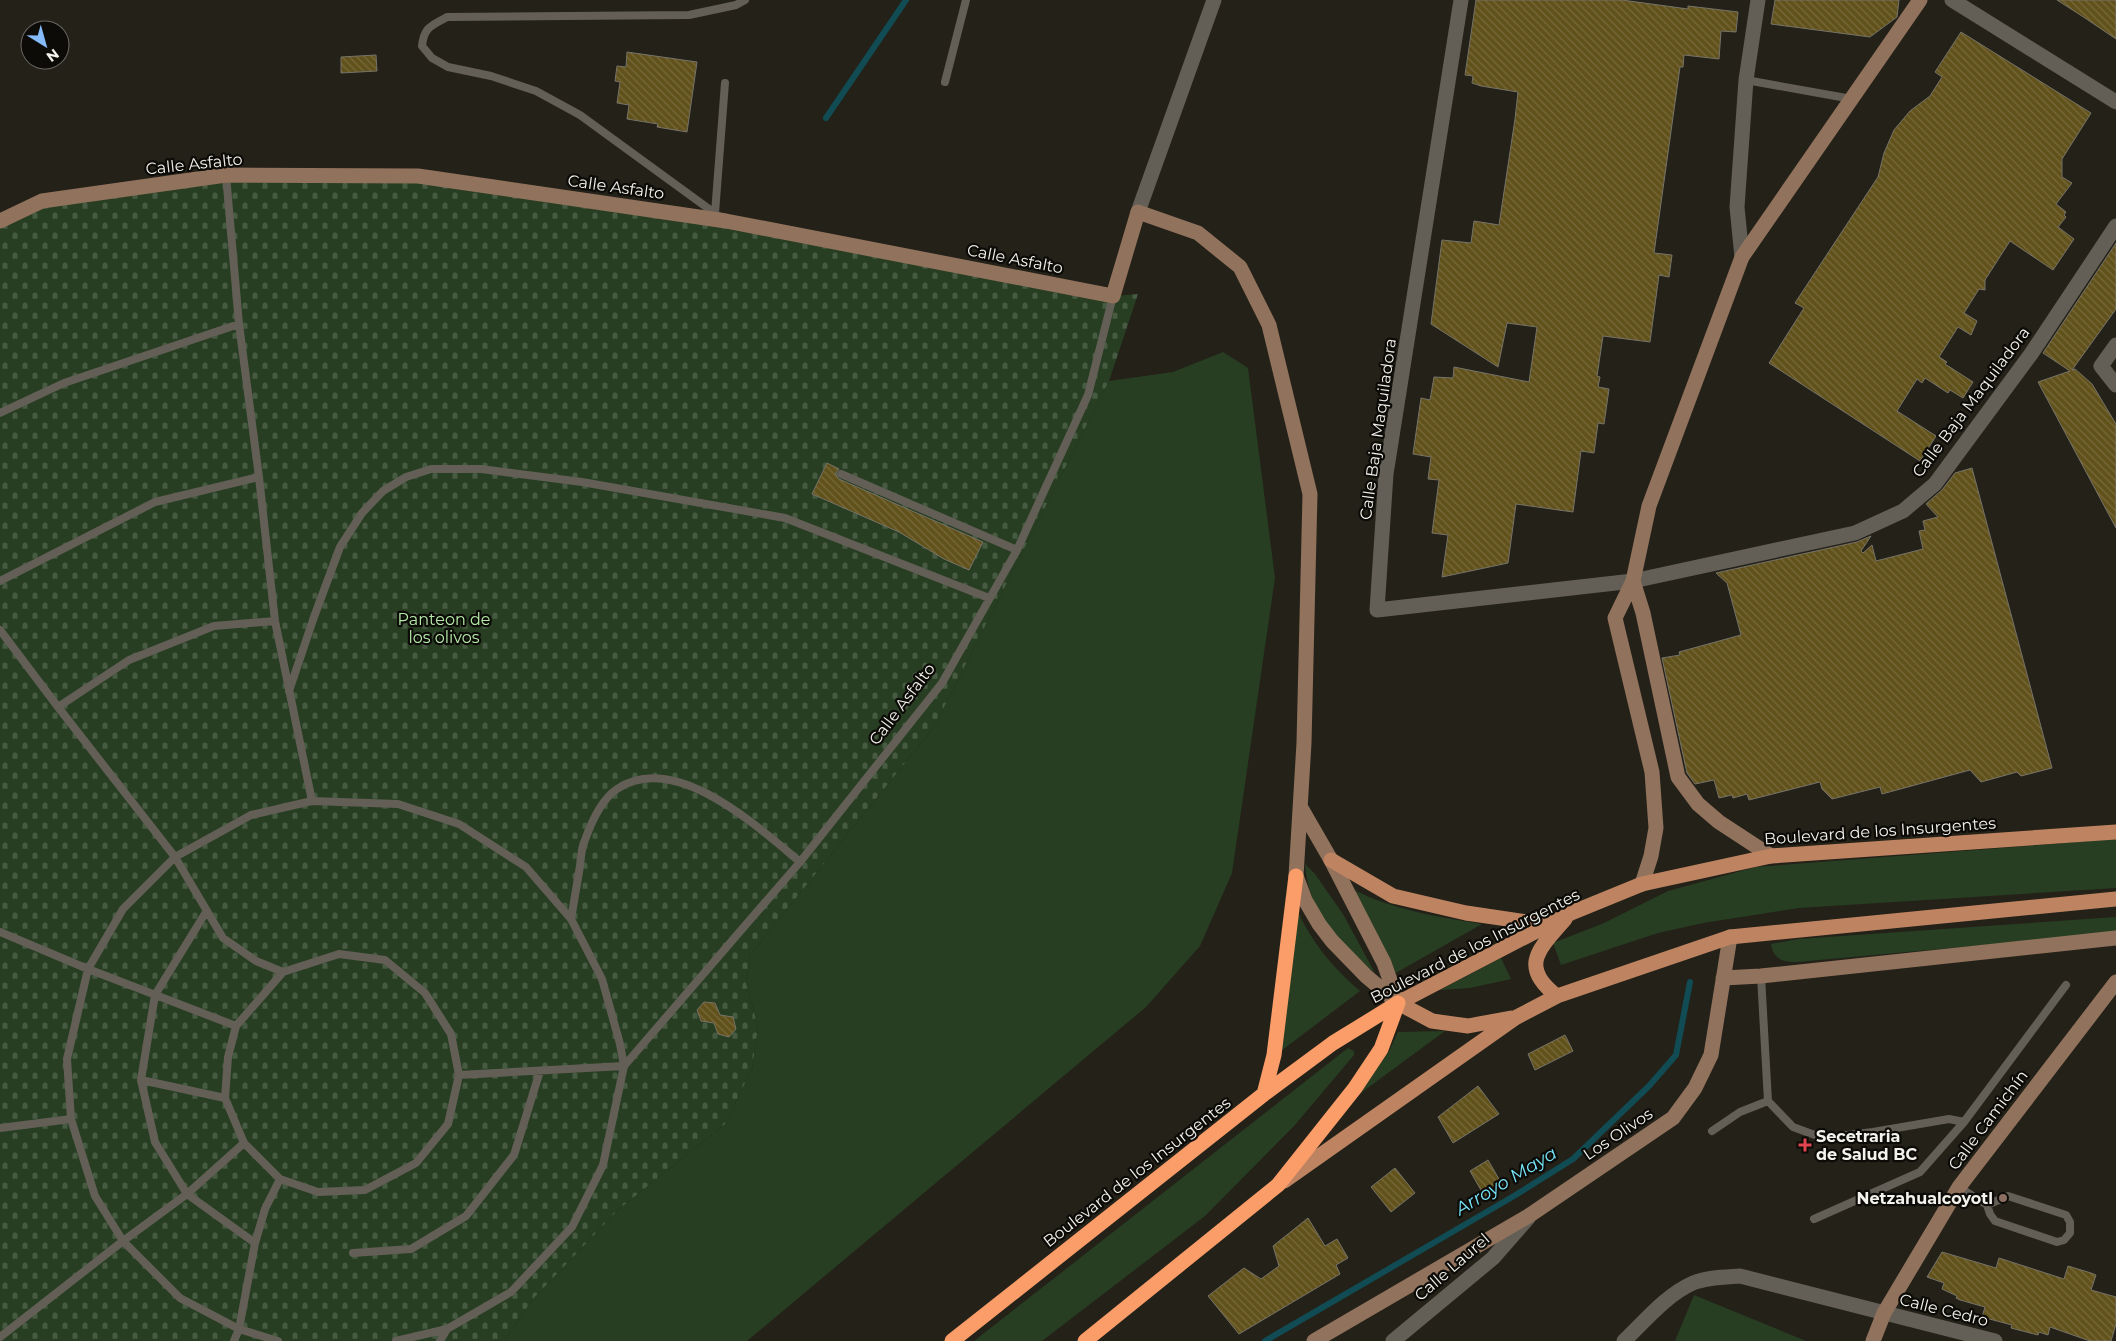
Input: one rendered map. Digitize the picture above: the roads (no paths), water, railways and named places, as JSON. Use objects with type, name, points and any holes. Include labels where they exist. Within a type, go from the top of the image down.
[{"type":"highway","points":[[1264,1094],[1274,1055],[1296,876]]},
{"type":"highway","points":[[1085,1341],[1278,1185],[1356,1088],[1381,1049],[1398,1002]]},
{"type":"highway","name":"Boulevard de los Insurgentes","points":[[952,1341],[1264,1094],[1333,1043],[1398,1002]]},
{"type":"main road","name":"Boulevard de los Insurgentes","points":[[1398,1002],[1571,912],[1642,884],[1771,856],[2116,832]]},
{"type":"main road","points":[[1331,860],[1393,896],[1466,913],[1548,924]]},
{"type":"main road","points":[[1278,1185],[1515,1018],[1557,996],[1730,937],[2116,899]]},
{"type":"main road","points":[[1557,996],[1546,988],[1537,976],[1536,958],[1545,942],[1571,912]]},
{"type":"main road","points":[[1398,1002],[1432,1021],[1468,1026],[1515,1018]]},
{"type":"street","points":[[1113,296],[1138,212],[1214,0]]},
{"type":"street","name":"Calle Baja Maquiladora","points":[[1461,0],[1386,474],[1377,610],[1633,581],[1855,533],[1903,511],[1935,484],[2032,354],[2116,226]]},
{"type":"street","points":[[1742,257],[1737,207],[1746,80],[1758,0]]},
{"type":"street","points":[[1642,884],[1652,856],[1656,828],[1652,772],[1615,618],[1633,581],[1649,506],[1742,257],[1920,0]]},
{"type":"street","points":[[1952,0],[2116,102]]},
{"type":"street","name":"Calle Asfalto","points":[[0,221],[42,201],[226,175],[418,176],[721,217],[1113,296]]},
{"type":"street","points":[[1138,212],[1198,233],[1240,267],[1269,325],[1310,494],[1301,808],[1296,876],[1305,900],[1319,924],[1332,941],[1366,976],[1398,1002]]},
{"type":"street","points":[[2116,345],[2101,366],[2116,385]]},
{"type":"street","points":[[1633,581],[1644,613],[1678,777],[1698,804],[1719,822],[1771,856]]},
{"type":"street","points":[[1301,808],[1331,860],[1384,963],[1398,1002]]},
{"type":"street","name":"Los Olivos","points":[[1314,1341],[1530,1215],[1672,1118],[1695,1088],[1711,1055],[1730,937]]},
{"type":"street","points":[[1723,978],[1762,976],[2116,938]]},
{"type":"street","name":"Calle Camichín","points":[[1873,1341],[1884,1313],[1959,1187],[2116,982]]},
{"type":"street","name":"Calle Laurel","points":[[1393,1341],[1493,1258],[1530,1215]]},
{"type":"street","name":"Calle Cedro","points":[[1624,1341],[1664,1302],[1693,1284],[1716,1278],[1740,1276],[1995,1341]]},
{"type":"lane","points":[[721,217],[580,115],[536,91],[491,76],[448,67],[432,58],[422,46],[424,34],[431,26],[447,17],[689,15],[736,5],[745,0]]},
{"type":"lane","points":[[945,82],[966,0]]},
{"type":"lane","points":[[1746,80],[1852,98]]},
{"type":"lane","points":[[721,217],[725,83]]},
{"type":"lane","points":[[226,175],[239,324],[275,621],[312,801]]},
{"type":"lane","name":"Calle Asfalto","points":[[624,1066],[800,862],[942,683],[1017,550],[1088,395],[1113,296]]},
{"type":"lane","points":[[0,413],[64,383],[239,324]]},
{"type":"lane","points":[[290,691],[314,616],[340,547],[362,512],[383,491],[406,477],[431,469],[481,469],[582,482],[785,518],[989,598]]},
{"type":"lane","points":[[841,474],[1017,550]]},
{"type":"lane","points":[[0,581],[156,502],[259,477]]},
{"type":"lane","points":[[58,707],[129,660],[214,626],[275,621]]},
{"type":"lane","points":[[0,630],[175,856],[206,912],[223,938],[256,961],[283,972]]},
{"type":"lane","points":[[571,919],[584,842],[600,807],[617,789],[642,779],[674,781],[710,794],[750,821],[800,862]]},
{"type":"lane","points":[[278,1341],[239,1329],[180,1298],[123,1241],[95,1196],[71,1119],[67,1059],[88,969],[123,908],[175,856],[251,815],[312,801],[398,804],[459,824],[526,867],[571,919],[602,979],[620,1044],[624,1066],[603,1165],[572,1227],[511,1292],[447,1329],[396,1341]]},
{"type":"lane","points":[[206,912],[155,994],[141,1080],[155,1142],[187,1194],[255,1243]]},
{"type":"lane","points":[[0,932],[88,969],[236,1026]]},
{"type":"lane","points":[[339,954],[385,960],[425,993],[451,1034],[458,1075],[448,1124],[416,1163],[365,1190],[318,1192],[280,1179],[244,1143],[224,1098],[228,1057],[236,1026],[283,972],[339,954]]},
{"type":"lane","points":[[1762,976],[1768,1101],[1793,1127],[1823,1138],[1873,1132],[1949,1119],[1964,1122]]},
{"type":"lane","points":[[1814,1219],[1920,1172],[1964,1122],[2066,985]]},
{"type":"lane","points":[[458,1075],[624,1066]]},
{"type":"lane","points":[[353,1253],[411,1248],[466,1216],[514,1155],[540,1071]]},
{"type":"lane","points":[[141,1080],[224,1098]]},
{"type":"lane","points":[[1712,1131],[1740,1112],[1768,1101]]},
{"type":"lane","points":[[0,1128],[71,1119]]},
{"type":"lane","points":[[0,1337],[123,1241],[187,1194],[244,1143]]},
{"type":"lane","points":[[234,1341],[239,1329],[255,1243],[265,1209],[280,1179]]},
{"type":"lane","points":[[1959,1187],[1987,1205],[1995,1221],[2057,1242],[2064,1240],[2070,1233],[2070,1222],[2066,1215],[2008,1196],[1987,1205]]},
{"type":"lane","points":[[440,1341],[447,1329]]},
{"type":"waterway","points":[[826,118],[906,0]]},
{"type":"waterway","name":"Arroyo Maya","points":[[1265,1341],[1514,1196],[1573,1159],[1649,1086],[1676,1055],[1690,982]]},
{"type":"place","name":"Secetraria de Salud BC","points":[[1805,1145]]},
{"type":"place","name":"Netzahualcoyotl","points":[[2003,1198]]},
{"type":"park label","name":"Panteon de los olivos","points":[[444,628]]}]
